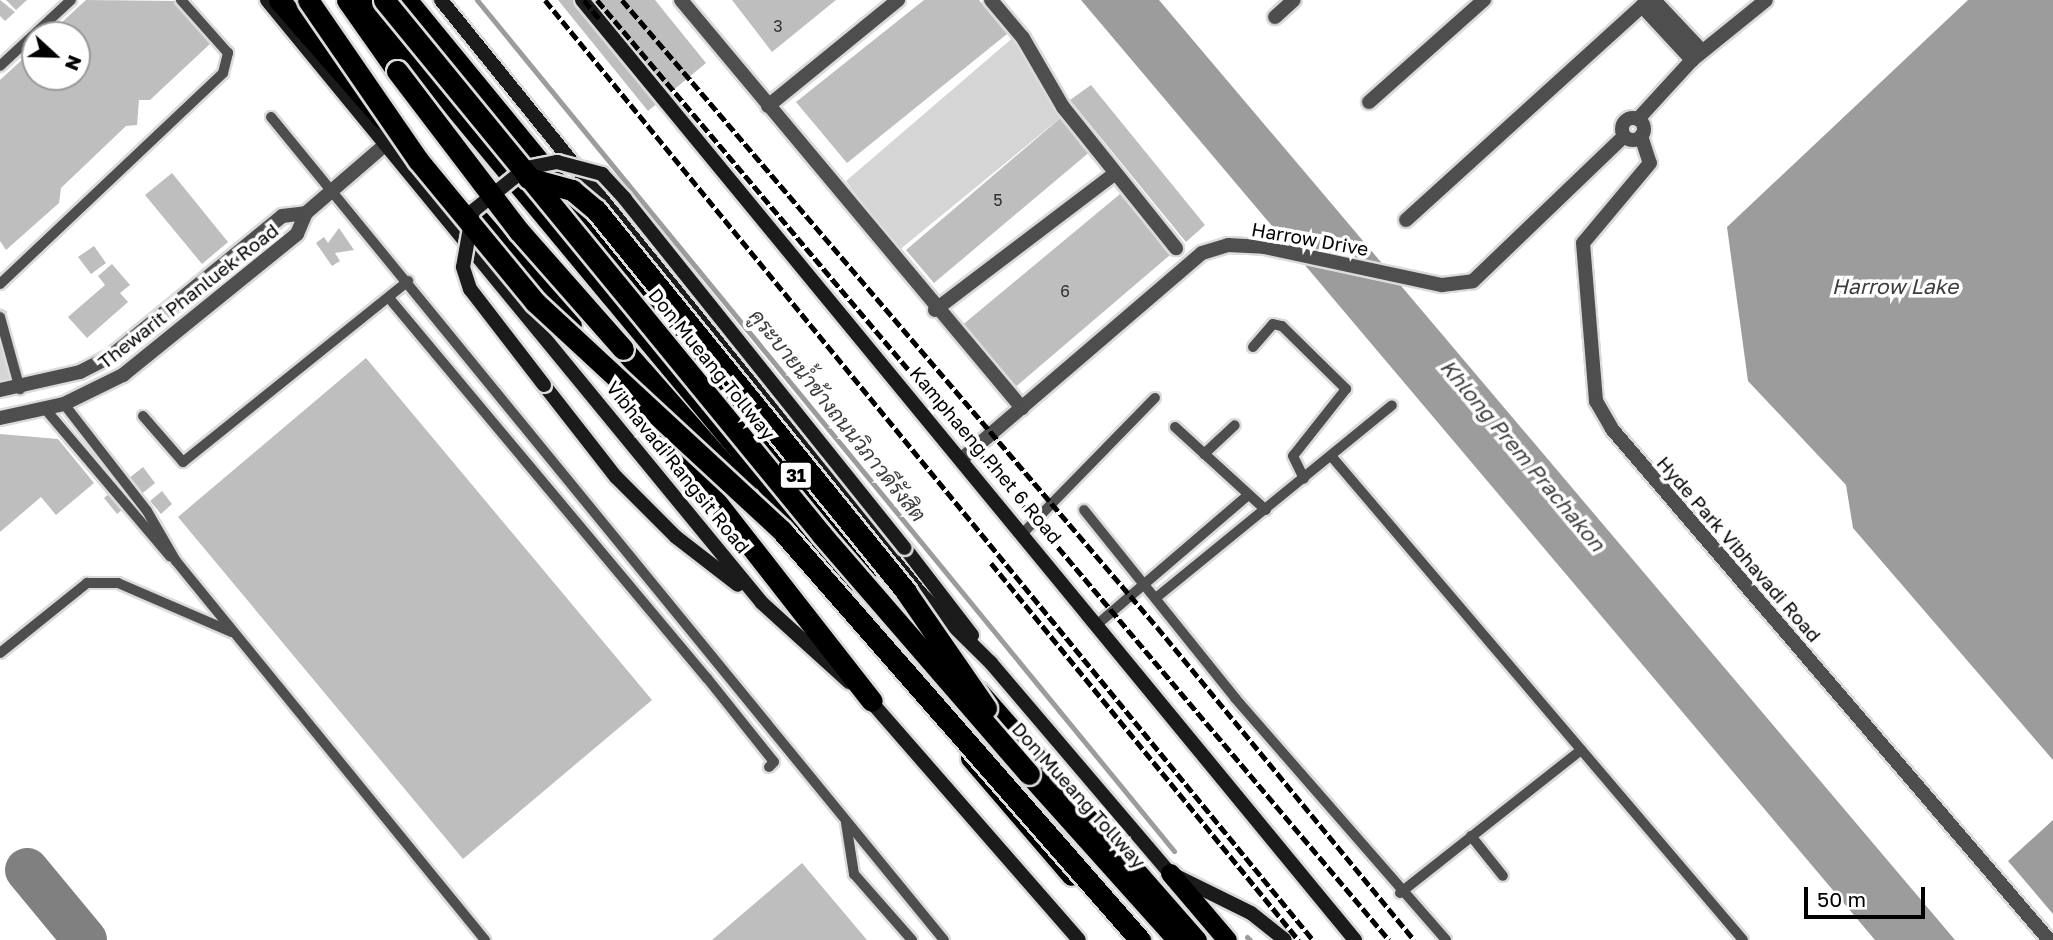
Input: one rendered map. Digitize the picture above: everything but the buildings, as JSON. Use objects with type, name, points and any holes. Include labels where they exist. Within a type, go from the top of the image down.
[{"type":"highway","points":[[279,0],[320,54],[495,236],[682,456],[872,701]]},
{"type":"highway","points":[[308,0],[418,160],[535,302],[782,531]]},
{"type":"highway","name":"31","points":[[347,0],[519,231],[1140,940]]},
{"type":"highway","name":"31","points":[[364,0],[758,474],[989,785],[1127,940]]},
{"type":"highway","name":"Don Mueang Tollway","points":[[384,0],[822,535],[1029,774],[1178,940]]},
{"type":"highway","name":"31","points":[[408,0],[924,628],[1197,940]]},
{"type":"highway","points":[[512,178],[572,190],[596,210],[906,592],[1029,774]]},
{"type":"highway","name":"31","points":[[1170,873],[1227,940]]},
{"type":"main road","name":"Vibhavadi Rangsit Road","points":[[267,0],[762,603],[872,701],[1079,940]]},
{"type":"main road","name":"31","points":[[441,0],[922,595],[991,663],[1170,873]]},
{"type":"main road","name":"Kamphaeng Phet 6 Road","points":[[582,0],[1100,622],[1355,940]]},
{"type":"main road","points":[[762,603],[676,537],[616,477],[470,289],[463,267],[473,211],[512,178],[557,162],[602,174],[905,548],[991,663]]},
{"type":"main road","points":[[1170,873],[1251,913],[1285,940]]},
{"type":"street","points":[[681,0],[935,310],[1021,408]]},
{"type":"street","points":[[768,106],[898,0]]},
{"type":"street","points":[[991,0],[1114,174],[1176,248]]},
{"type":"street","points":[[1275,17],[1294,0]]},
{"type":"street","points":[[1368,102],[1484,0]]},
{"type":"street","name":"Harrow Drive","points":[[964,457],[1211,250],[1264,247],[1442,285],[1473,281],[1625,136],[1625,122],[1638,119],[1697,55],[1766,0]]},
{"type":"street","points":[[1406,220],[1648,2],[1697,55]]},
{"type":"street","points":[[1625,136],[1641,136],[1638,119]]},
{"type":"street","name":"Hyde Park Vibhavadi Road","points":[[1641,136],[1650,163],[1583,243],[1596,401],[1612,429],[2049,940]]},
{"type":"street","name":"Thewarit Phanluek Road","points":[[0,418],[23,416],[64,404],[123,375],[297,234],[306,213],[386,144]]},
{"type":"street","points":[[935,310],[1114,174]]},
{"type":"street","name":"Thewarit Phanluek Road","points":[[0,390],[20,390],[110,357],[282,216],[306,213]]},
{"type":"street","points":[[20,390],[23,416]]},
{"type":"lane","points":[[0,66],[71,0]]},
{"type":"lane","points":[[0,284],[223,73],[228,53],[181,0]]},
{"type":"lane","points":[[271,117],[408,281],[722,666],[846,823],[944,940]]},
{"type":"lane","points":[[143,416],[183,462],[408,281]]},
{"type":"lane","points":[[389,298],[707,678],[774,762],[769,767]]},
{"type":"lane","points":[[0,317],[20,390]]},
{"type":"lane","points":[[1253,347],[1273,324],[1282,326],[1346,389],[1293,456],[1304,479]]},
{"type":"lane","points":[[1025,531],[1155,398]]},
{"type":"lane","points":[[64,404],[147,511],[176,561]]},
{"type":"lane","points":[[1157,597],[1332,457],[1392,405]]},
{"type":"lane","points":[[46,410],[130,515],[176,561],[485,940]]},
{"type":"lane","points":[[1204,454],[1235,425]]},
{"type":"lane","points":[[1175,426],[1266,510]]},
{"type":"lane","points":[[1332,457],[1743,940]]},
{"type":"lane","points":[[1100,622],[1144,580],[1248,495]]},
{"type":"lane","points":[[1084,510],[1400,893],[1446,940]]},
{"type":"lane","points":[[0,653],[87,583],[118,583],[235,634]]},
{"type":"lane","points":[[707,678],[722,666]]},
{"type":"lane","points":[[1400,893],[1581,750]]},
{"type":"lane","points":[[846,823],[854,874],[912,940]]},
{"type":"lane","points":[[1471,836],[1503,876]]},
{"type":"shaded area","points":[[1016,35],[1064,115],[898,251],[846,181]]},
{"type":"shaded area","points":[[0,308],[7,311],[6,358],[24,378],[0,384]]},
{"type":"water","name":"Khlong Prem Prachakon","points":[[1081,0],[1159,0],[1955,940],[1875,940]]},
{"type":"water","name":"Harrow Lake","points":[[1968,0],[2053,0],[2053,760],[1853,528],[1846,485],[1748,381],[1727,227]]},
{"type":"water","points":[[2053,820],[2053,914],[2008,861]]},
{"type":"waterway","name":"คูระบายน้ำข้างถนนวิภาวดีรังสิต","points":[[477,0],[1174,851]]},
{"type":"waterway","name":"คูระบายน้ำข้างถนนวิภาวดีรังสิต","points":[[1247,937],[1250,940]]},
{"type":"taxiway","points":[[27,870],[85,940]]},
{"type":"railway","points":[[545,0],[1313,940]]},
{"type":"railway","points":[[584,0],[600,20]]},
{"type":"railway","points":[[597,0],[1389,940]]},
{"type":"railway","points":[[622,0],[1157,627],[1414,940]]},
{"type":"railway","points":[[991,563],[1299,940]]}]
